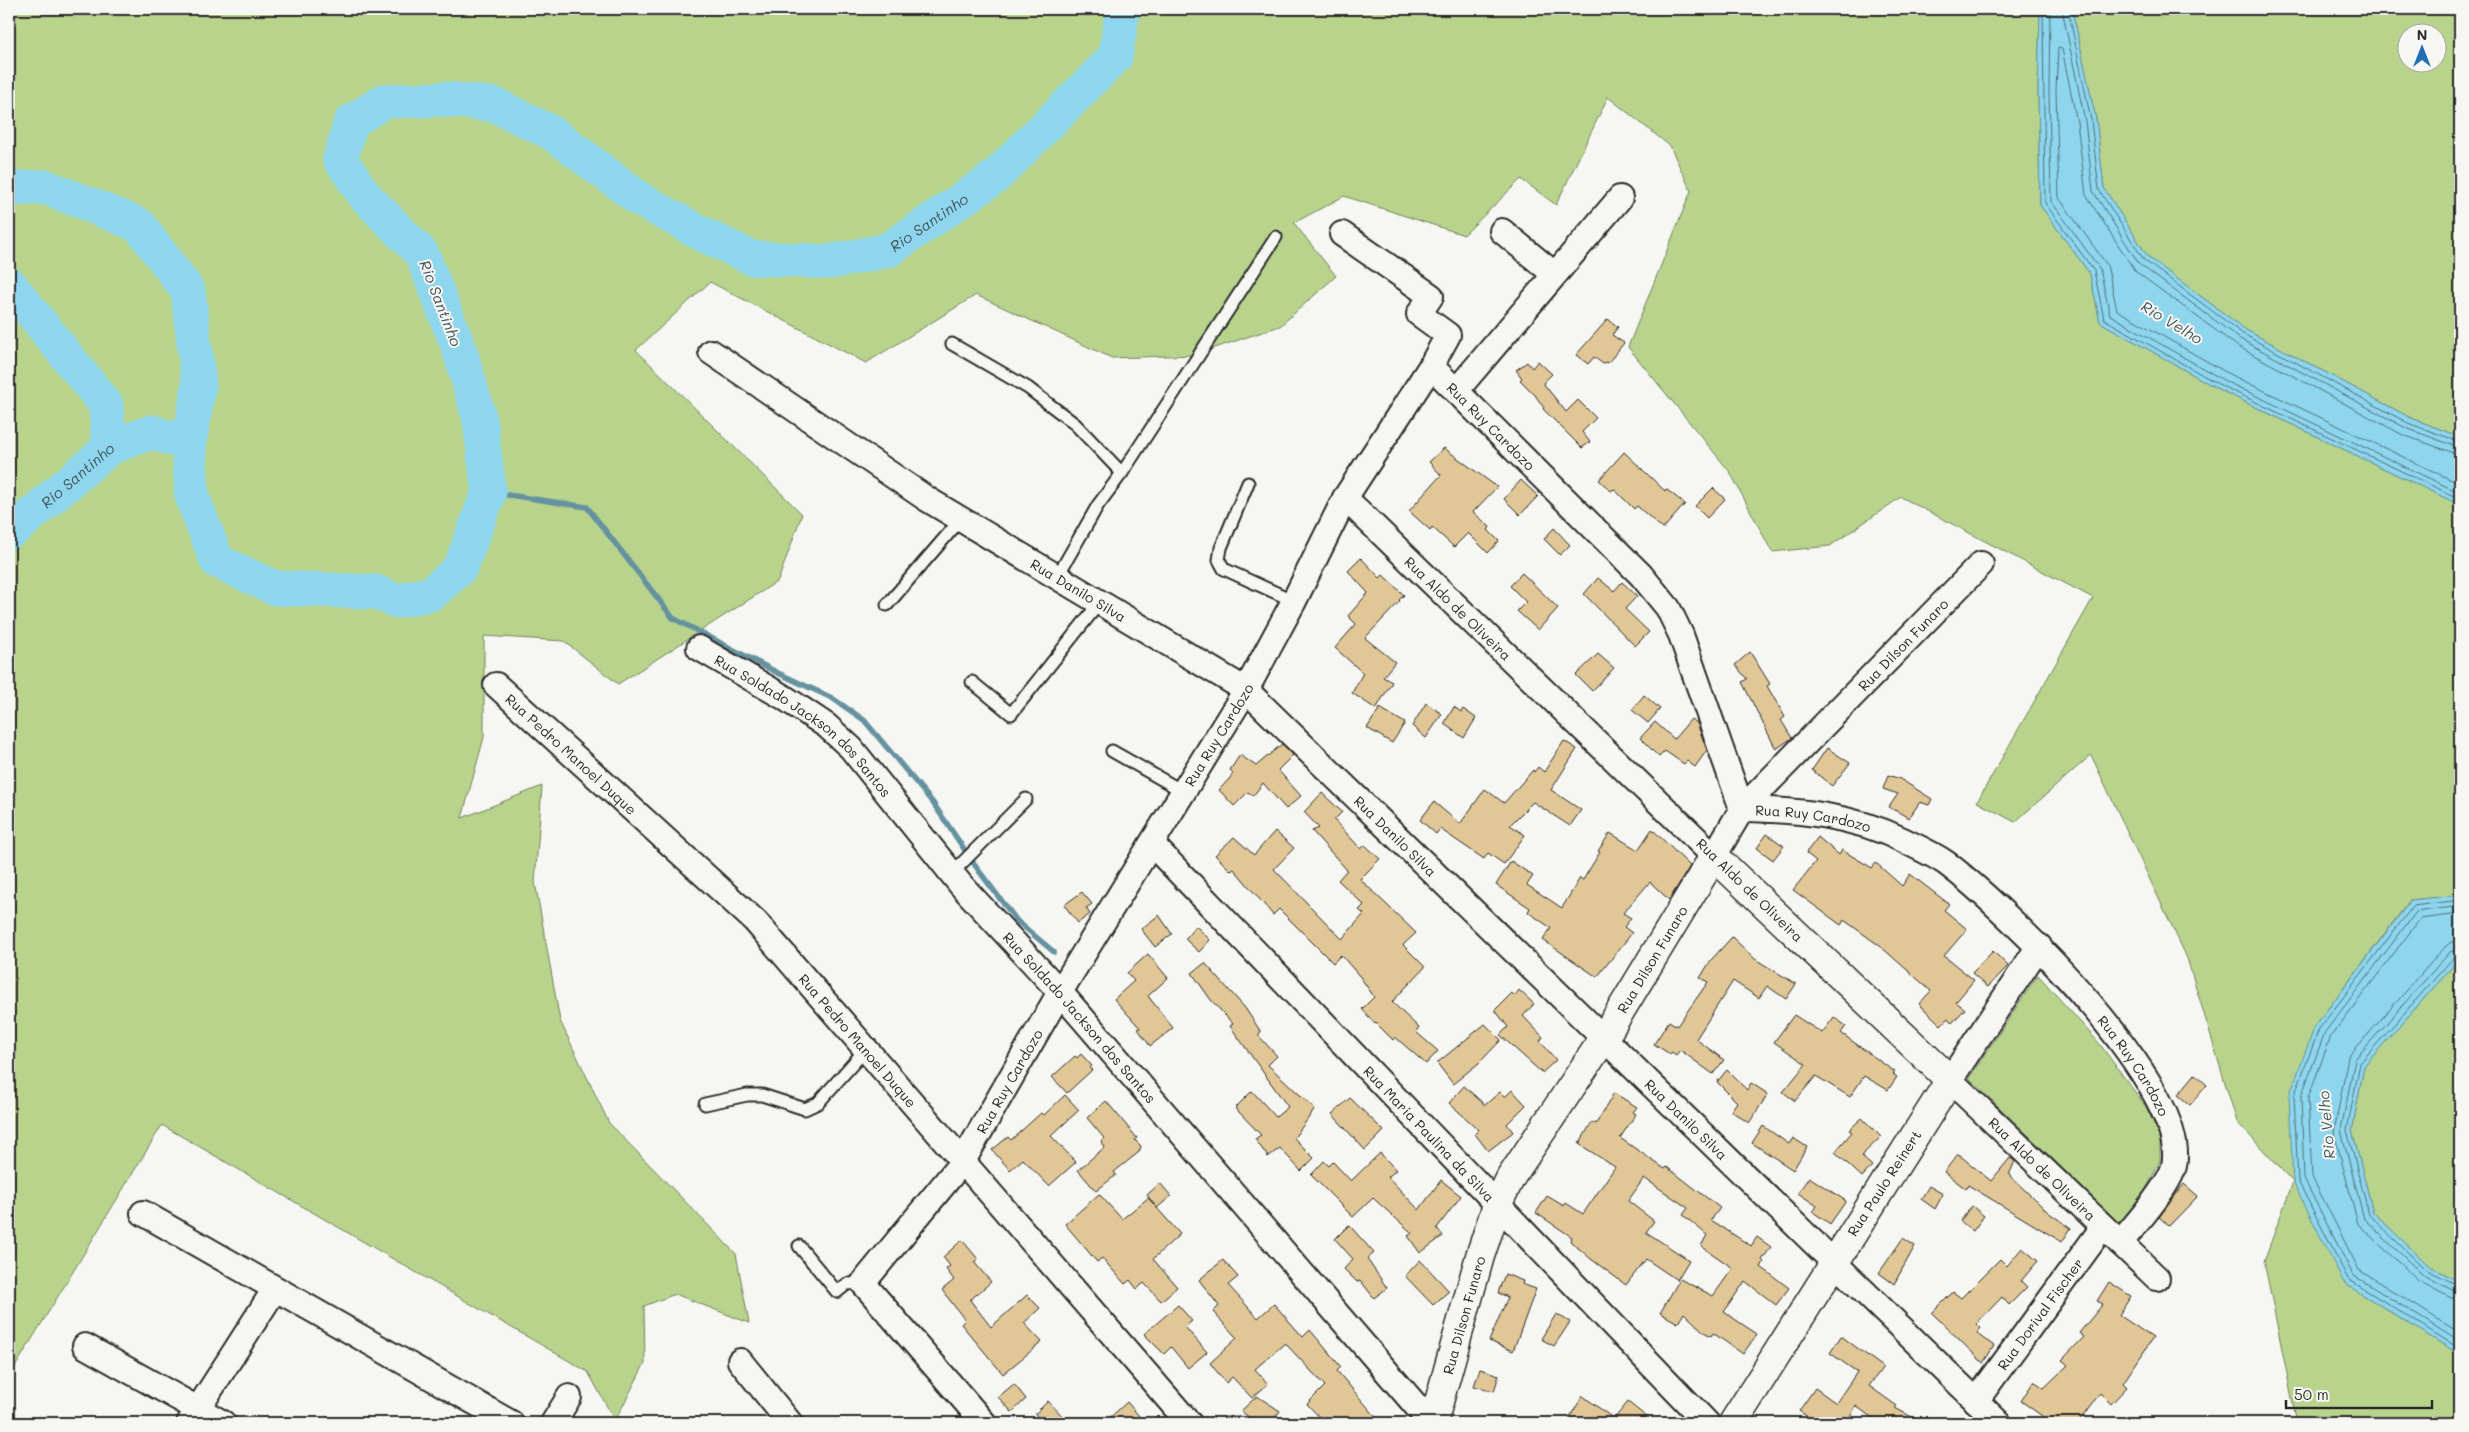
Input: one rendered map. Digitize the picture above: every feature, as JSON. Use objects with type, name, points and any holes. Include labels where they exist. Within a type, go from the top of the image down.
[{"type":"street","points":[[1456,391],[1620,198]]},
{"type":"street","points":[[1502,231],[1554,274]]},
{"type":"street","points":[[1342,234],[1431,296],[1419,314],[1448,335],[1431,366]]},
{"type":"street","name":"Rua Danilo Silva","points":[[711,352],[852,450],[960,519],[1246,690],[1999,1423]]},
{"type":"street","name":"Rua Ruy Cardozo","points":[[863,1283],[963,1161],[1060,992],[1246,690],[1294,601],[1345,498],[1431,366],[1641,575],[1668,608],[1684,642],[1742,808],[1818,813],[1854,822],[1901,839],[1945,862],[1981,892],[2039,946],[2126,1050],[2162,1105],[2175,1140],[2174,1167],[2152,1203],[2112,1235]]},
{"type":"street","name":"Rua Aldo de Oliveira","points":[[1345,498],[1714,856],[2156,1278]]},
{"type":"street","name":"Rua Dilson Funaro","points":[[1432,1423],[1480,1256],[1497,1204],[1511,1177],[1537,1136],[1604,1038],[1742,808],[1982,564]]},
{"type":"street","name":"Rua Soldado Jackson dos Santos","points":[[699,648],[785,698],[827,726],[851,748],[1432,1423]]},
{"type":"street","name":"Rua Pedro Manoel Duque","points":[[496,685],[755,921],[1189,1423]]},
{"type":"street","name":"Rua Maria Paulina da Silva","points":[[1152,844],[1707,1423]]},
{"type":"street","name":"Rua Paulo Reinert","points":[[1733,1423],[1833,1262],[2039,946]]},
{"type":"street","points":[[143,1213],[511,1423]]},
{"type":"street","name":"Rua Dorival Fischer","points":[[1976,1401],[2112,1235]]},
{"type":"street","points":[[863,1283],[984,1423]]},
{"type":"street","points":[[194,1416],[274,1288]]},
{"type":"street","points":[[85,1346],[194,1416],[223,1423]]},
{"type":"street","points":[[740,1360],[790,1423]]},
{"type":"street","points":[[553,1423],[569,1396]]},
{"type":"lane","points":[[1057,577],[1098,505],[1122,473],[1276,237]]},
{"type":"lane","points":[[952,344],[1028,388],[1060,412],[1075,424],[1122,473]]},
{"type":"lane","points":[[1248,483],[1221,548],[1219,560],[1224,569],[1294,601]]},
{"type":"lane","points":[[888,604],[960,519]]},
{"type":"lane","points":[[972,682],[1011,714],[1100,602]]},
{"type":"lane","points":[[1112,751],[1184,792]]},
{"type":"lane","points":[[955,870],[1026,799]]},
{"type":"lane","points":[[705,1104],[746,1095],[762,1095],[805,1109],[818,1103],[866,1049]]},
{"type":"lane","points":[[799,1246],[837,1292],[847,1284],[863,1283]]},
{"type":"green space","points":[[9,9],[2036,9],[2040,12],[2038,90],[2040,205],[2090,274],[2100,322],[2220,390],[2460,505],[2460,895],[2410,900],[2315,1026],[2344,1283],[2460,1355],[2460,1423],[2297,1423],[2264,1261],[2293,1182],[2237,1122],[2187,958],[2091,755],[2015,822],[1977,802],[2093,598],[1901,497],[1830,546],[1772,552],[1730,472],[1628,347],[1691,191],[1670,146],[1608,97],[1556,205],[1521,179],[1464,235],[1344,196],[1294,223],[1336,276],[1280,326],[1194,355],[1112,358],[976,295],[866,363],[710,282],[636,350],[802,514],[778,581],[618,684],[564,641],[484,636],[484,737],[462,818],[542,786],[535,882],[560,1021],[609,1123],[736,1254],[749,1323],[675,1294],[644,1306],[645,1363],[615,1421],[588,1372],[162,1125],[9,1377]]},
{"type":"green space","points":[[2072,9],[2460,9],[2460,437],[2411,418],[2246,330],[2148,257],[2104,188],[2096,119]]},
{"type":"green space","points":[[2460,958],[2460,1282],[2428,1265],[2373,1212],[2352,1131],[2364,1066]]},
{"type":"green space","points":[[2038,975],[2099,1043],[2146,1107],[2160,1136],[2160,1161],[2142,1197],[2119,1223],[1969,1078]]},
{"type":"water","name":"Rio Velho","points":[[2036,9],[2072,9],[2096,119],[2104,188],[2148,257],[2246,330],[2411,418],[2460,437],[2460,505],[2220,390],[2100,322],[2090,274],[2040,205],[2038,90],[2040,12]]},
{"type":"water","name":"Rio Velho","points":[[2460,895],[2460,958],[2364,1066],[2352,1131],[2373,1212],[2428,1265],[2460,1282],[2460,1355],[2344,1283],[2293,1182],[2289,1096],[2315,1026],[2411,900]]},
{"type":"building","points":[[1608,319],[1618,327],[1612,335],[1624,343],[1608,363],[1603,364],[1594,357],[1588,364],[1576,355]]},
{"type":"building","points":[[1538,361],[1552,374],[1543,383],[1566,412],[1578,400],[1596,418],[1582,432],[1590,442],[1582,448],[1543,409],[1535,395],[1520,380],[1522,378],[1516,370],[1527,362],[1532,368]]},
{"type":"building","points":[[1444,448],[1497,487],[1473,512],[1490,527],[1488,530],[1499,541],[1488,553],[1468,533],[1454,547],[1432,527],[1430,530],[1409,511],[1441,475],[1429,462]]},
{"type":"building","points":[[1624,452],[1665,491],[1666,489],[1685,504],[1663,529],[1637,506],[1634,509],[1614,489],[1611,491],[1599,480]]},
{"type":"building","points":[[1521,480],[1538,496],[1520,515],[1504,499]]},
{"type":"building","points":[[1713,488],[1725,499],[1707,518],[1695,506]]},
{"type":"building","points":[[1554,528],[1570,545],[1560,555],[1544,539]]},
{"type":"building","points":[[1361,558],[1380,578],[1383,575],[1404,595],[1365,638],[1395,662],[1383,677],[1392,682],[1376,709],[1352,693],[1363,673],[1335,648],[1356,624],[1348,616],[1368,593],[1348,571]]},
{"type":"building","points":[[1522,573],[1558,608],[1538,630],[1517,611],[1526,602],[1510,586]]},
{"type":"building","points":[[1598,578],[1614,591],[1622,582],[1637,596],[1625,609],[1649,632],[1635,646],[1584,594]]},
{"type":"building","points":[[1750,652],[1770,684],[1767,686],[1785,717],[1781,720],[1792,738],[1776,749],[1742,682],[1747,679],[1735,665]]},
{"type":"building","points":[[1598,654],[1614,668],[1592,691],[1576,675]]},
{"type":"building","points":[[1644,695],[1660,709],[1648,723],[1632,710]]},
{"type":"building","points":[[1426,703],[1442,714],[1426,738],[1412,726]]},
{"type":"building","points":[[1454,707],[1461,712],[1463,709],[1476,718],[1464,738],[1444,724]]},
{"type":"building","points":[[1380,708],[1405,723],[1392,743],[1367,728]]},
{"type":"building","points":[[1691,719],[1697,723],[1707,750],[1695,767],[1687,761],[1684,764],[1665,751],[1659,757],[1640,738],[1655,722],[1674,739]]},
{"type":"building","points":[[1564,741],[1577,749],[1551,790],[1581,810],[1570,826],[1533,802],[1510,825],[1525,835],[1504,864],[1488,853],[1484,859],[1440,829],[1436,834],[1420,820],[1434,802],[1460,824],[1485,789],[1504,803],[1533,770],[1534,772],[1538,767],[1544,772]]},
{"type":"building","points":[[1282,744],[1293,755],[1278,770],[1301,796],[1286,809],[1263,783],[1253,796],[1248,792],[1234,806],[1219,790],[1233,773],[1230,770],[1240,755],[1256,766]]},
{"type":"building","points":[[1827,748],[1850,763],[1832,786],[1812,770]]},
{"type":"building","points":[[1888,775],[1900,779],[1932,799],[1929,805],[1920,802],[1909,818],[1889,807],[1898,794],[1883,789]]},
{"type":"building","points":[[1322,793],[1342,812],[1334,820],[1361,849],[1365,845],[1380,859],[1360,879],[1416,933],[1403,945],[1425,967],[1392,1002],[1419,1028],[1416,1032],[1438,1051],[1426,1064],[1395,1037],[1393,1040],[1362,1009],[1374,997],[1361,978],[1341,955],[1333,963],[1279,909],[1273,915],[1234,869],[1231,871],[1215,855],[1234,837],[1254,855],[1275,831],[1294,848],[1274,869],[1342,939],[1364,914],[1359,910],[1364,905],[1338,880],[1347,870],[1312,831],[1319,828],[1304,812]]},
{"type":"building","points":[[1652,829],[1690,866],[1669,900],[1650,882],[1623,913],[1631,918],[1624,927],[1632,933],[1597,977],[1543,940],[1551,928],[1528,912],[1530,908],[1496,885],[1511,861],[1533,876],[1527,885],[1562,908],[1580,878],[1583,880],[1610,833],[1638,850]]},
{"type":"building","points":[[1767,834],[1784,846],[1773,860],[1757,848]]},
{"type":"building","points":[[1818,837],[1839,855],[1842,850],[1872,868],[1876,863],[1902,886],[1910,874],[1949,904],[1944,910],[1967,929],[1944,956],[1974,980],[1956,1002],[1965,1009],[1952,1023],[1948,1018],[1941,1025],[1919,1004],[1931,991],[1880,946],[1844,920],[1841,925],[1793,890],[1816,861],[1806,853]]},
{"type":"building","points":[[1082,892],[1092,904],[1086,908],[1090,914],[1078,923],[1064,905]]},
{"type":"building","points":[[1159,915],[1172,934],[1155,947],[1141,929]]},
{"type":"building","points":[[1196,926],[1210,940],[1199,952],[1185,939]]},
{"type":"building","points":[[1732,937],[1755,959],[1796,984],[1786,999],[1767,986],[1759,998],[1733,981],[1696,1039],[1724,1060],[1713,1074],[1680,1050],[1676,1055],[1672,1052],[1670,1054],[1654,1044],[1669,1021],[1677,1026],[1708,982],[1700,978],[1711,960]]},
{"type":"building","points":[[1993,951],[2008,966],[1988,987],[1972,973]]},
{"type":"building","points":[[1148,954],[1168,978],[1148,996],[1173,1028],[1150,1046],[1138,1029],[1140,1028],[1114,999],[1134,981],[1127,973]]},
{"type":"building","points":[[1205,963],[1245,1008],[1261,1032],[1258,1035],[1277,1056],[1268,1065],[1315,1109],[1294,1138],[1314,1158],[1301,1171],[1280,1148],[1268,1157],[1255,1139],[1261,1135],[1235,1108],[1252,1091],[1276,1117],[1288,1107],[1230,1026],[1233,1024],[1211,1000],[1192,973]]},
{"type":"building","points":[[1519,990],[1534,1004],[1523,1016],[1543,1037],[1540,1041],[1556,1060],[1542,1073],[1500,1035],[1508,1027],[1495,1010],[1512,993],[1515,996]]},
{"type":"building","points":[[1794,1015],[1822,1033],[1834,1017],[1846,1026],[1841,1033],[1895,1072],[1893,1074],[1897,1077],[1888,1090],[1864,1076],[1850,1097],[1816,1076],[1795,1101],[1783,1092],[1806,1064],[1774,1042]]},
{"type":"building","points":[[1485,1024],[1501,1040],[1480,1062],[1453,1084],[1437,1063]]},
{"type":"building","points":[[1081,1054],[1092,1066],[1089,1068],[1092,1070],[1067,1093],[1052,1077],[1075,1056],[1077,1058]]},
{"type":"building","points":[[1727,1070],[1747,1090],[1751,1083],[1768,1094],[1749,1123],[1731,1111],[1737,1102],[1717,1082]]},
{"type":"building","points":[[2195,1074],[2207,1085],[2190,1105],[2178,1095]]},
{"type":"building","points":[[1464,1086],[1485,1105],[1500,1092],[1505,1097],[1512,1090],[1526,1105],[1507,1124],[1513,1132],[1488,1151],[1475,1134],[1479,1130],[1449,1103]]},
{"type":"building","points":[[1614,1093],[1637,1107],[1633,1112],[1636,1114],[1620,1138],[1665,1169],[1667,1167],[1720,1208],[1711,1220],[1751,1246],[1757,1237],[1771,1247],[1762,1260],[1764,1262],[1761,1267],[1789,1288],[1776,1305],[1745,1281],[1724,1312],[1757,1334],[1743,1354],[1713,1333],[1711,1336],[1704,1332],[1684,1313],[1678,1323],[1660,1313],[1680,1279],[1713,1296],[1733,1268],[1701,1246],[1707,1235],[1683,1215],[1688,1208],[1644,1178],[1628,1201],[1654,1221],[1646,1232],[1689,1260],[1677,1280],[1646,1259],[1626,1285],[1570,1241],[1572,1237],[1536,1213],[1547,1196],[1564,1206],[1566,1203],[1583,1214],[1615,1167],[1579,1144],[1592,1122],[1596,1124]]},
{"type":"building","points":[[1065,1095],[1079,1110],[1051,1136],[1076,1162],[1049,1186],[1023,1159],[1010,1170],[992,1150],[1008,1137],[1011,1140],[1041,1113],[1044,1115]]},
{"type":"building","points":[[1350,1098],[1384,1131],[1365,1150],[1332,1114]]},
{"type":"building","points":[[1106,1101],[1137,1138],[1135,1140],[1141,1146],[1139,1152],[1114,1172],[1116,1175],[1096,1191],[1078,1170],[1105,1147],[1101,1142],[1104,1138],[1087,1118]]},
{"type":"building","points":[[1862,1118],[1881,1137],[1861,1156],[1872,1166],[1862,1177],[1835,1152],[1852,1132],[1849,1130]]},
{"type":"building","points":[[1763,1126],[1789,1144],[1793,1138],[1807,1147],[1793,1170],[1752,1143]]},
{"type":"building","points":[[1380,1153],[1396,1170],[1388,1177],[1419,1210],[1441,1180],[1461,1196],[1437,1228],[1443,1236],[1420,1253],[1408,1236],[1412,1233],[1373,1198],[1353,1217],[1311,1175],[1324,1161],[1329,1166],[1333,1162],[1351,1181]]},
{"type":"building","points":[[1958,1154],[1991,1181],[2010,1158],[2015,1161],[2009,1175],[2049,1213],[2071,1228],[2062,1242],[1968,1185],[1966,1189],[1944,1172]]},
{"type":"building","points":[[1809,1177],[1846,1201],[1830,1224],[1813,1212],[1817,1206],[1798,1193]]},
{"type":"building","points":[[1160,1183],[1171,1196],[1157,1208],[1147,1195]]},
{"type":"building","points":[[2184,1184],[2198,1196],[2169,1226],[2159,1217]]},
{"type":"building","points":[[1929,1186],[1943,1194],[1935,1209],[1921,1199]]},
{"type":"building","points":[[1099,1194],[1122,1219],[1148,1198],[1180,1234],[1153,1259],[1177,1287],[1161,1301],[1144,1283],[1137,1289],[1130,1280],[1125,1284],[1102,1258],[1097,1262],[1065,1224]]},
{"type":"building","points":[[1972,1206],[1984,1216],[1973,1231],[1960,1221]]},
{"type":"building","points":[[1349,1225],[1374,1253],[1367,1259],[1387,1288],[1374,1298],[1360,1280],[1357,1282],[1344,1269],[1353,1259],[1335,1239]]},
{"type":"building","points":[[1903,1238],[1915,1246],[1894,1284],[1879,1273]]},
{"type":"building","points":[[962,1240],[978,1259],[974,1262],[991,1282],[970,1300],[991,1327],[1027,1295],[1040,1308],[1024,1323],[1042,1342],[1003,1374],[961,1324],[965,1320],[942,1290],[954,1280],[946,1269],[950,1266],[943,1257]]},
{"type":"building","points":[[2022,1248],[2038,1261],[2021,1281],[2027,1287],[2009,1305],[2002,1297],[1976,1324],[1981,1328],[1977,1333],[1994,1346],[1983,1363],[1932,1313],[1953,1292],[1961,1298],[2000,1259],[2007,1266]]},
{"type":"building","points":[[1223,1260],[1238,1277],[1228,1285],[1258,1318],[1274,1304],[1303,1337],[1310,1330],[1341,1367],[1337,1371],[1381,1423],[1325,1423],[1307,1404],[1325,1386],[1285,1343],[1255,1369],[1268,1384],[1252,1398],[1232,1377],[1226,1383],[1210,1363],[1237,1338],[1213,1312],[1219,1306],[1199,1280]]},
{"type":"building","points":[[1420,1260],[1449,1291],[1433,1305],[1405,1276]]},
{"type":"building","points":[[1505,1274],[1523,1281],[1522,1284],[1536,1289],[1513,1351],[1489,1341],[1508,1297],[1498,1293]]},
{"type":"building","points":[[2109,1282],[2131,1296],[2119,1315],[2153,1338],[2123,1383],[2127,1387],[2111,1404],[2100,1393],[2078,1423],[2041,1423],[2045,1418],[2021,1401],[2034,1381],[2044,1388],[2068,1365],[2062,1360],[2084,1337],[2079,1333],[2103,1304],[2097,1301]]},
{"type":"building","points":[[1178,1305],[1192,1321],[1185,1327],[1207,1352],[1188,1368],[1171,1347],[1164,1354],[1144,1334]]},
{"type":"building","points":[[1556,1314],[1570,1322],[1554,1346],[1541,1339]]},
{"type":"building","points":[[1841,1336],[1883,1367],[1869,1386],[1897,1406],[1895,1408],[1923,1423],[1879,1423],[1856,1406],[1847,1423],[1817,1423],[1799,1411],[1815,1388],[1836,1403],[1857,1372],[1830,1353]]},
{"type":"building","points":[[1480,1369],[1499,1375],[1494,1391],[1474,1386]]},
{"type":"building","points":[[1014,1384],[1026,1399],[1012,1412],[998,1397]]},
{"type":"building","points":[[1257,1396],[1280,1411],[1271,1423],[1256,1423],[1241,1411]]},
{"type":"building","points":[[1583,1396],[1614,1419],[1628,1402],[1654,1423],[1577,1423],[1569,1418]]},
{"type":"building","points":[[1048,1401],[1069,1423],[1044,1423],[1035,1414]]},
{"type":"building","points":[[1127,1402],[1145,1423],[1104,1423]]},
{"type":"waterway","name":"Rio Santinho","points":[[9,189],[46,187],[139,225],[188,291],[199,385],[189,444],[192,496],[217,561],[275,588],[376,592],[397,601],[432,593],[460,568],[489,492],[480,420],[460,351],[422,254],[365,196],[340,159],[351,122],[384,101],[445,99],[495,105],[552,133],[641,200],[704,235],[752,258],[830,262],[888,250],[995,177],[1115,57],[1123,9]]},
{"type":"waterway","name":"Rio Santinho","points":[[9,284],[106,405],[109,448]]},
{"type":"waterway","name":"Rio Santinho","points":[[9,532],[109,448],[151,432],[189,444]]},
{"type":"waterway","points":[[489,492],[587,507],[673,618],[778,673],[832,698],[864,720],[933,803],[979,871],[1017,921],[1054,952]]}]
